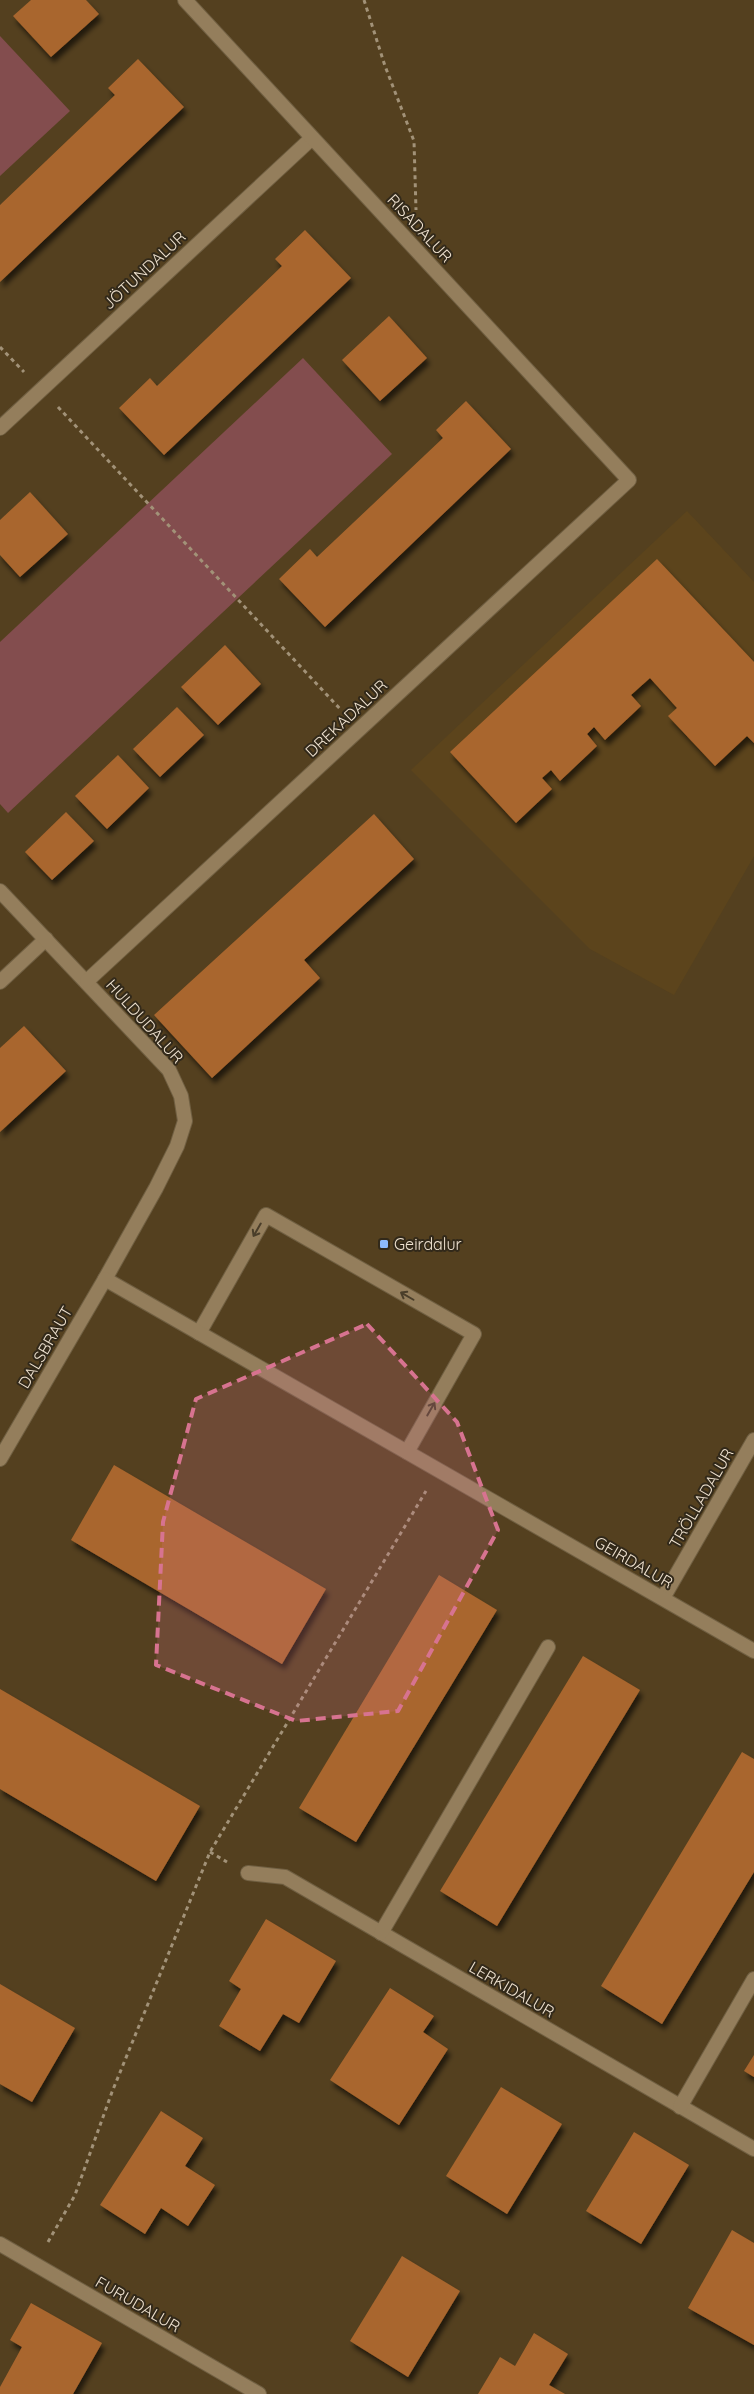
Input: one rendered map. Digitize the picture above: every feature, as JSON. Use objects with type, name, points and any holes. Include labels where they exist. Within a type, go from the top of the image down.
[{"type":"street","name":"RISADALUR","points":[[185,0],[629,480]]},
{"type":"street","name":"JÖTUNDALUR","points":[[0,428],[312,138]]},
{"type":"street","name":"DREKADALUR","points":[[87,982],[629,480]]},
{"type":"street","name":"HULDUDALUR","points":[[0,891],[169,1070],[181,1096],[186,1121],[177,1146],[156,1188],[105,1279]]},
{"type":"street","points":[[0,982],[46,939]]},
{"type":"street","points":[[199,1333],[266,1215],[474,1334],[407,1452]]},
{"type":"street","name":"GEIRDALUR","points":[[105,1279],[754,1651]]},
{"type":"street","name":"DALSBRAUT","points":[[0,1459],[105,1279]]},
{"type":"street","name":"TRÖLLADALUR","points":[[663,1598],[754,1440]]},
{"type":"street","points":[[381,1933],[548,1647]]},
{"type":"street","name":"LERKIDALUR","points":[[248,1873],[285,1877],[754,2149]]},
{"type":"street","points":[[680,2106],[754,1979]]},
{"type":"street","name":"FURUDALUR","points":[[0,2244],[259,2394]]},
{"type":"path","points":[[364,0],[385,66],[414,141],[417,251]]},
{"type":"path","points":[[0,348],[360,730]]},
{"type":"path","points":[[35,2264],[75,2195],[112,2092],[210,1852],[428,1488]]},
{"type":"highlighted area","points":[[367,1324],[457,1422],[498,1530],[398,1711],[296,1721],[156,1665],[163,1522],[196,1399]]},
{"type":"shaded area","points":[[0,36],[70,111],[0,176]]},
{"type":"shaded area","points":[[303,358],[392,454],[8,813],[0,804],[0,642]]},
{"type":"shaded area","points":[[687,511],[754,582],[754,856],[674,995],[590,949],[411,770]]},
{"type":"building","points":[[31,0],[86,0],[99,14],[51,57],[13,16]]},
{"type":"building","points":[[138,59],[184,107],[0,282],[0,205],[115,95],[108,88]]},
{"type":"building","points":[[305,230],[351,278],[164,455],[119,408],[150,378],[157,386],[282,266],[275,259]]},
{"type":"building","points":[[389,316],[427,358],[380,401],[342,360]]},
{"type":"building","points":[[466,401],[511,449],[325,627],[279,579],[310,549],[317,557],[443,438],[436,430]]},
{"type":"building","points":[[30,492],[68,534],[20,577],[0,555],[0,520]]},
{"type":"building","points":[[657,559],[754,662],[754,743],[747,736],[715,766],[668,716],[677,708],[650,678],[631,695],[641,706],[605,740],[594,727],[587,734],[597,746],[560,781],[551,770],[542,778],[552,789],[516,823],[450,752]]},
{"type":"building","points":[[225,645],[261,684],[218,725],[181,687]]},
{"type":"building","points":[[177,707],[204,735],[160,777],[133,749]]},
{"type":"building","points":[[118,755],[149,788],[107,829],[75,796]]},
{"type":"building","points":[[66,812],[94,841],[52,880],[25,852]]},
{"type":"building","points":[[374,814],[414,859],[304,960],[320,978],[212,1078],[154,1015]]},
{"type":"building","points":[[24,1026],[66,1071],[0,1132],[0,1048]]},
{"type":"building","points":[[114,1465],[326,1589],[282,1664],[71,1540]]},
{"type":"building","points":[[439,1575],[497,1610],[356,1842],[299,1808]]},
{"type":"building","points":[[583,1656],[640,1690],[497,1926],[440,1891]]},
{"type":"building","points":[[0,1689],[200,1806],[156,1881],[0,1789]]},
{"type":"building","points":[[742,1752],[754,1759],[754,1872],[662,2024],[601,1986]]},
{"type":"building","points":[[266,1919],[336,1961],[299,2023],[283,2014],[260,2051],[219,2026],[241,1989],[229,1981]]},
{"type":"building","points":[[0,1984],[75,2028],[32,2102],[0,2084]]},
{"type":"building","points":[[390,1988],[434,2016],[423,2032],[448,2049],[399,2125],[330,2080]]},
{"type":"building","points":[[754,2055],[754,2077],[744,2071]]},
{"type":"building","points":[[501,2087],[562,2124],[507,2214],[446,2176]]},
{"type":"building","points":[[161,2111],[203,2138],[185,2166],[215,2185],[188,2226],[161,2208],[145,2234],[100,2205]]},
{"type":"building","points":[[634,2132],[689,2165],[641,2244],[586,2211]]},
{"type":"building","points":[[732,2230],[754,2243],[754,2345],[688,2308]]},
{"type":"building","points":[[402,2256],[460,2291],[408,2377],[350,2341]]},
{"type":"building","points":[[31,2303],[102,2343],[73,2394],[0,2394],[0,2387],[22,2347],[10,2340]]},
{"type":"building","points":[[534,2333],[568,2354],[549,2385],[565,2394],[478,2394],[500,2357],[515,2366]]},
{"type":"place","name":"Geirdalur","points":[[384,1244]]}]
